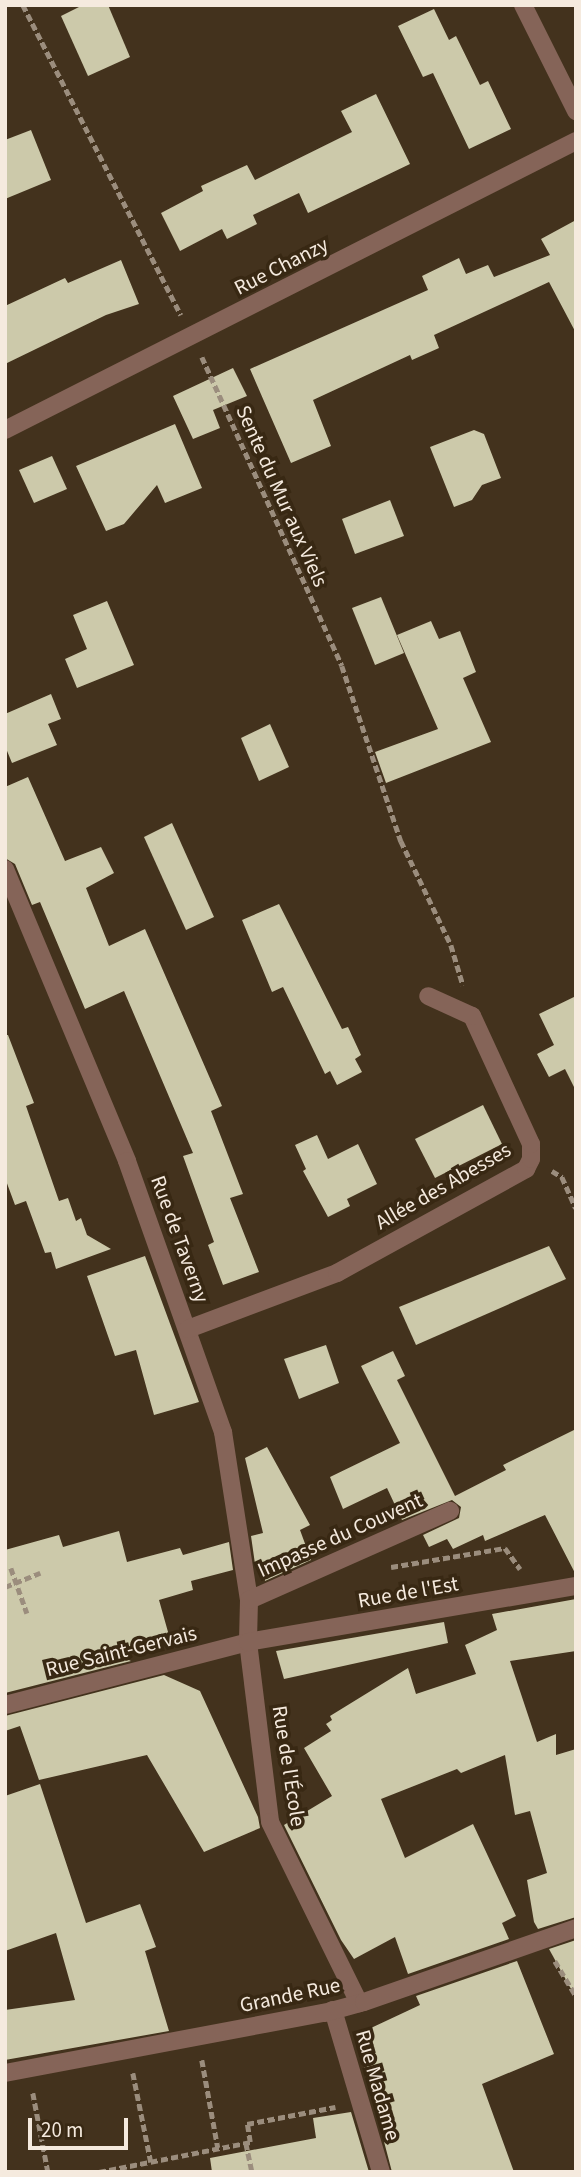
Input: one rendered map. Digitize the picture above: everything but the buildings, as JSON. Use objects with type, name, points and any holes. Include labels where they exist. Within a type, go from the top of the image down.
[{"type":"street","points":[[523,5],[576,111]]},
{"type":"street","name":"Rue Chanzy","points":[[5,430],[576,141]]},
{"type":"street","name":"Rue de Taverny","points":[[5,869],[127,1161],[223,1432],[249,1600],[248,1642]]},
{"type":"street","points":[[428,996],[472,1016]]},
{"type":"street","name":"Allée des Abesses","points":[[188,1329],[337,1273],[526,1169],[531,1159],[531,1144],[472,1016]]},
{"type":"street","name":"Impasse du Couvent","points":[[249,1600],[450,1511]]},
{"type":"street","name":"Rue de l'Est","points":[[248,1642],[576,1586]]},
{"type":"street","name":"Rue Saint-Gervais","points":[[5,1705],[248,1642]]},
{"type":"street","name":"Rue de l'École","points":[[248,1642],[270,1822],[359,2003]]},
{"type":"street","name":"Grande Rue","points":[[5,2073],[333,2010],[576,1928]]},
{"type":"street","name":"Rue Madame","points":[[333,2010],[380,2172]]},
{"type":"path","name":"Sente du Mur aux Viels","points":[[23,5],[192,337],[342,666],[401,841],[452,945],[472,1016]]},
{"type":"path","points":[[531,1159],[562,1177],[576,1208]]},
{"type":"path","points":[[387,1568],[505,1548],[522,1573]]},
{"type":"path","points":[[11,1568],[27,1613]]},
{"type":"path","points":[[5,1587],[40,1573]]},
{"type":"path","points":[[543,1939],[576,1996]]},
{"type":"path","points":[[198,2037],[218,2148]]},
{"type":"path","points":[[128,2050],[151,2162]]},
{"type":"path","points":[[29,2068],[48,2172]]},
{"type":"path","points":[[99,2172],[250,2142],[247,2124],[360,2102]]},
{"type":"path","points":[[246,2143],[252,2172]]}]
